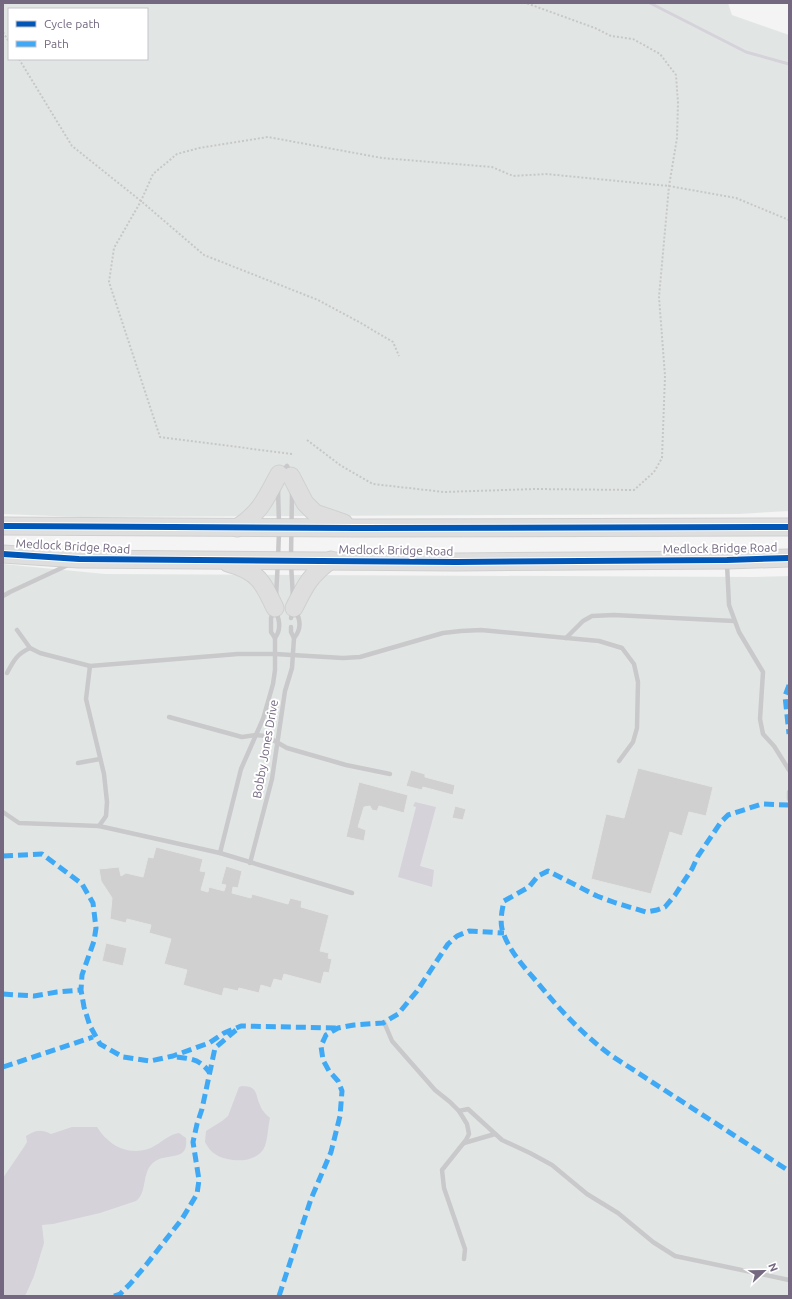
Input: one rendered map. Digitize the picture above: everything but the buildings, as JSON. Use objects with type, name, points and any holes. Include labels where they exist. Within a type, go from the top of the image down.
[{"type":"highway","points":[[237,528],[257,512],[285,475],[297,489],[305,503],[315,513],[357,528]]},
{"type":"highway","name":"Medlock Bridge Road","points":[[3,526],[237,528],[789,527]]},
{"type":"highway","name":"Medlock Bridge Road","points":[[3,554],[79,560],[331,560],[456,562],[727,560],[789,558]]},
{"type":"highway","points":[[216,560],[234,565],[257,576],[286,610],[306,584],[331,560]]},
{"type":"lane","name":"Bobby Jones Drive","points":[[275,638],[279,633],[279,619],[286,610],[285,528],[278,485],[285,475]]},
{"type":"lane","name":"Bobby Jones Drive","points":[[285,475],[292,492],[285,528],[286,610]]},
{"type":"lane","points":[[3,596],[79,560]]},
{"type":"lane","points":[[727,560],[729,605],[739,632],[763,672],[760,719],[762,734],[774,746],[789,770]]},
{"type":"lane","name":"Bobby Jones Drive","points":[[286,610],[299,617],[299,632],[294,638]]},
{"type":"lane","name":"Bobby Jones Drive","points":[[220,853],[241,769],[269,701],[273,684],[275,638],[271,632],[271,618],[286,610]]},
{"type":"lane","points":[[566,638],[578,625],[592,616],[614,615],[734,620]]},
{"type":"lane","name":"Bobby Jones Drive","points":[[250,863],[272,780],[285,691],[292,668],[294,638],[291,632],[291,626]]},
{"type":"lane","points":[[17,630],[30,648],[40,653],[90,666],[238,654],[275,654],[343,658],[360,657],[443,633],[481,630],[599,641],[622,648],[634,664],[638,682],[637,728],[633,742],[620,761]]},
{"type":"lane","points":[[7,673],[16,657],[23,651],[30,648]]},
{"type":"lane","points":[[90,666],[86,699],[104,774],[107,802],[106,816],[99,826]]},
{"type":"lane","points":[[169,717],[242,737],[256,735],[266,736],[287,748],[346,765],[390,774]]},
{"type":"lane","points":[[78,763],[100,759]]},
{"type":"lane","points":[[789,792],[789,799]]},
{"type":"lane","points":[[3,812],[19,822],[99,826],[220,853],[352,893]]},
{"type":"lane","points":[[384,1022],[392,1040],[435,1090],[459,1111],[469,1129],[468,1138],[442,1170],[444,1188],[466,1249],[464,1259]]},
{"type":"lane","points":[[459,1111],[468,1109],[502,1140],[552,1165],[587,1194],[618,1213],[653,1242],[676,1256],[789,1280]]},
{"type":"lane","points":[[463,1143],[495,1134]]},
{"type":"path","points":[[307,440],[340,466],[373,484],[444,492],[535,489],[634,490],[654,472],[662,458],[665,376],[659,298],[669,186],[677,138],[678,104],[676,75],[660,54],[633,39],[611,36],[596,28],[526,3]]},
{"type":"path","points":[[20,60],[72,146],[141,201],[204,255],[318,300],[393,342],[399,356]]},
{"type":"path","points":[[292,454],[160,437],[109,282],[114,248],[141,201],[152,174],[176,154],[199,148],[268,137],[382,158],[492,167],[513,176],[546,174],[669,186],[736,198],[789,220]]},
{"type":"shaded area","points":[[3,3],[728,3],[732,15],[789,35],[789,511],[739,514],[77,517],[3,514]]},
{"type":"shaded area","points":[[3,564],[105,574],[789,576],[789,1296],[3,1296]]},
{"type":"shaded area","points":[[415,802],[436,807],[420,866],[434,870],[432,887],[398,877],[416,807],[413,806]]},
{"type":"shaded area","points":[[239,1087],[251,1087],[255,1091],[262,1109],[270,1118],[267,1139],[261,1152],[250,1159],[227,1159],[215,1154],[209,1149],[205,1142],[206,1131],[228,1116]]},
{"type":"shaded area","points":[[72,1127],[97,1127],[112,1143],[118,1147],[131,1151],[150,1148],[170,1136],[179,1133],[186,1138],[186,1146],[181,1154],[159,1159],[150,1166],[147,1171],[142,1193],[136,1201],[100,1213],[53,1224],[42,1225],[44,1243],[34,1276],[26,1294],[24,1296],[3,1296],[3,1178],[27,1142],[26,1136],[38,1131],[44,1131],[51,1134]]},
{"type":"waterway","points":[[650,3],[746,52],[789,64]]},
{"type":"marked path","points":[[789,685],[785,696],[789,734]]},
{"type":"marked path","points":[[789,805],[762,804],[728,815],[721,822],[698,856],[692,869],[675,895],[665,907],[646,912],[616,903],[597,896],[548,871],[538,876],[529,887],[504,901],[501,922],[505,937],[512,951],[546,993],[581,1031],[612,1056],[789,1171]]},
{"type":"marked path","points":[[3,856],[42,854],[82,884],[93,903],[96,928],[94,941],[82,975],[81,990],[84,1007],[90,1026],[100,1044],[123,1057],[150,1061],[173,1056],[209,1043],[224,1033],[241,1026],[338,1028]]},
{"type":"marked path","points":[[279,1296],[311,1199],[331,1152],[340,1116],[342,1091],[338,1081],[329,1071],[323,1060],[321,1046],[326,1035],[338,1028],[354,1025],[383,1023],[398,1014],[417,991],[448,944],[457,936],[469,931],[504,933]]},
{"type":"marked path","points":[[3,994],[34,996],[81,990]]},
{"type":"marked path","points":[[114,1296],[120,1294],[146,1265],[182,1219],[197,1194],[199,1180],[193,1142],[202,1109],[215,1048],[236,1030]]},
{"type":"marked path","points":[[3,1067],[93,1037]]},
{"type":"marked path","points":[[177,1057],[195,1060],[203,1065],[210,1073]]},
{"type":"cycle path","points":[[3,526],[357,528],[789,527]]},
{"type":"cycle path","points":[[3,554],[79,559],[456,562],[727,560],[789,558]]}]
